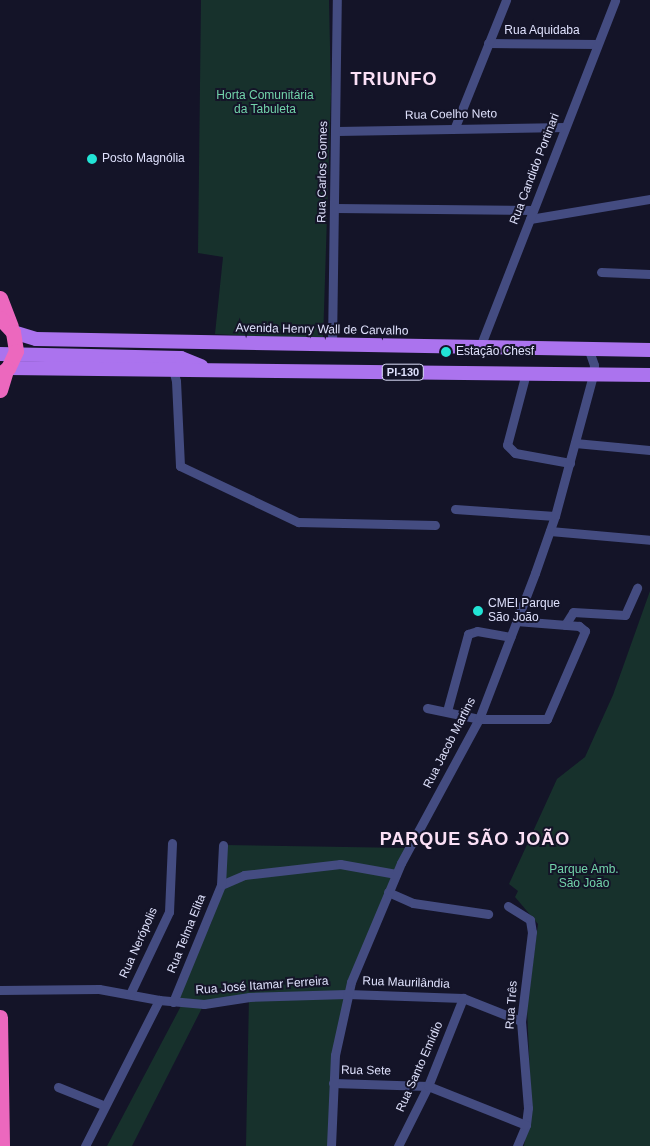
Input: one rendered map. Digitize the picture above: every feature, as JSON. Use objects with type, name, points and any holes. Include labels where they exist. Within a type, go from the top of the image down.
[{"type":"highway","points":[[0,298],[13,331],[16,350],[5,371],[0,390]]},
{"type":"highway","name":"Avenida Henry Wall de Carvalho","points":[[0,318],[13,331]]},
{"type":"highway","points":[[0,1017],[2,1146]]},
{"type":"main road","name":"Avenida Henry Wall de Carvalho","points":[[13,331],[36,339],[650,350]]},
{"type":"main road","points":[[0,354],[178,360],[212,342]]},
{"type":"main road","points":[[0,348],[178,360]]},
{"type":"main road","name":"PI-130","points":[[5,371],[178,360],[214,370],[650,375]]},
{"type":"street","name":"Rua Carlos Gomes","points":[[332,345],[338,0]]},
{"type":"street","points":[[455,127],[506,0]]},
{"type":"street","name":"Rua Candido Portinari","points":[[480,347],[615,0]]},
{"type":"street","name":"Rua Aquidaba","points":[[488,43],[597,44]]},
{"type":"street","name":"Rua Coelho Neto","points":[[337,131],[455,127],[565,127]]},
{"type":"street","points":[[334,208],[532,214],[650,200]]},
{"type":"street","points":[[602,272],[650,274]]},
{"type":"street","name":"Rua Jacob Martins","points":[[331,1146],[333,1083],[339,1029],[348,994],[396,874],[480,719],[555,516],[593,374],[594,365],[588,348]]},
{"type":"street","points":[[178,360],[180,466],[302,523],[435,525]]},
{"type":"street","points":[[526,373],[507,445],[515,453],[570,463]]},
{"type":"street","points":[[575,443],[650,450]]},
{"type":"street","points":[[455,509],[555,516]]},
{"type":"street","points":[[550,530],[650,540]]},
{"type":"street","points":[[565,625],[573,612],[625,615],[638,588]]},
{"type":"street","points":[[427,708],[480,719],[547,719],[585,637],[584,631],[579,626],[516,621]]},
{"type":"street","points":[[446,711],[468,634],[475,631],[510,637]]},
{"type":"street","name":"Rua Nerópolis","points":[[130,994],[169,912],[172,843]]},
{"type":"street","name":"Rua Telma Elita","points":[[173,1002],[221,885],[223,845]]},
{"type":"street","points":[[221,885],[244,875],[340,864],[396,874]]},
{"type":"street","points":[[388,892],[413,904],[488,914]]},
{"type":"street","name":"Rua Três","points":[[508,906],[530,920],[532,932],[521,1021],[528,1108],[526,1125],[517,1146]]},
{"type":"street","name":"Rua José Itamar Ferreira","points":[[0,990],[99,989],[173,1002],[204,1004],[249,997],[348,994]]},
{"type":"street","name":"Rua Maurilândia","points":[[348,994],[463,998],[521,1021]]},
{"type":"street","name":"Rua Santo Emídio","points":[[398,1146],[428,1086],[463,998]]},
{"type":"street","points":[[85,1146],[103,1105],[160,1000]]},
{"type":"street","name":"Rua Sete","points":[[333,1083],[428,1086],[526,1125]]},
{"type":"street","points":[[58,1088],[103,1105]]},
{"type":"green space","name":"Horta Comunitária da Tabuleta","points":[[201,0],[329,0],[331,94],[323,340],[215,334],[223,257],[198,253]]},
{"type":"green space","name":"Parque Amb. São João","points":[[650,591],[650,1146],[524,1146],[531,1100],[527,1008],[538,924],[515,897],[518,891],[509,884],[557,779],[585,757],[613,695]]},
{"type":"green space","points":[[225,845],[407,848],[343,1009],[330,1146],[246,1146],[249,997],[204,1004],[132,1146],[107,1146],[181,1006],[173,1002],[211,923],[218,897]]},
{"type":"place","name":"Posto Magnólia","points":[[92,159]]},
{"type":"place","name":"Estação Chesf","points":[[446,352]]},
{"type":"place","name":"CMEI Parque São João","points":[[478,611]]},
{"type":"district","name":"TRIUNFO","points":[[394,79]]},
{"type":"district","name":"PARQUE SÃO JOÃO","points":[[475,839]]}]
